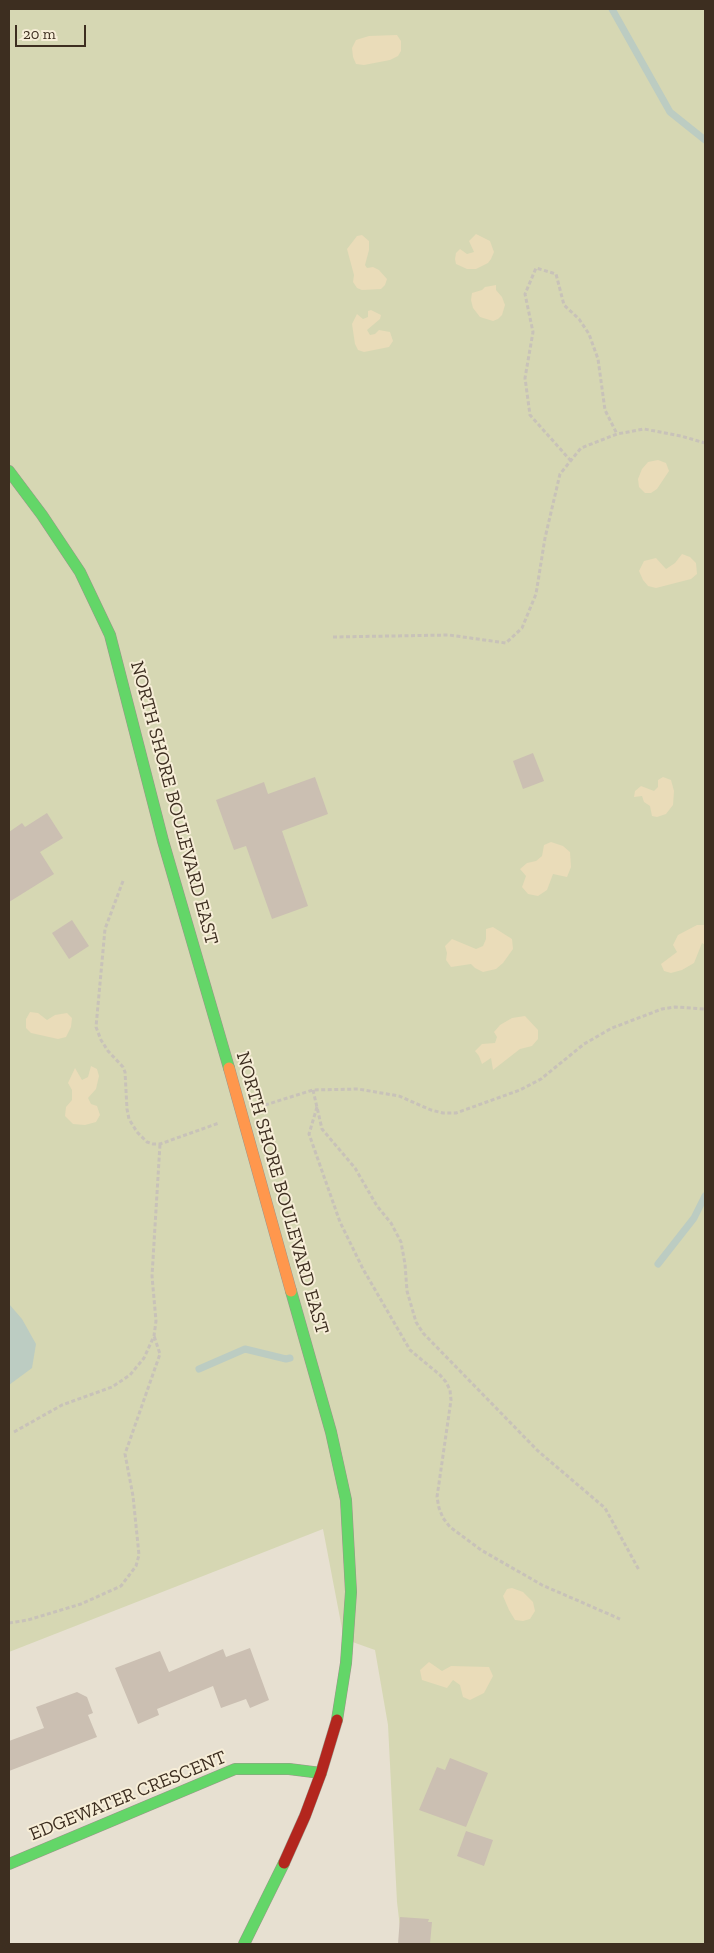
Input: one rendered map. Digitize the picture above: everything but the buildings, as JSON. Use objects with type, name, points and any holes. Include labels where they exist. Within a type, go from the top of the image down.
[{"type":"street","name":"NORTH SHORE BOULEVARD EAST","points":[[9,471],[42,514],[80,572],[110,635],[163,841],[331,1432],[346,1500],[351,1592],[346,1663],[337,1722],[305,1816],[244,1944]]},
{"type":"street","name":"EDGEWATER CRESCENT","points":[[9,1864],[235,1769],[289,1769],[321,1773]]},
{"type":"path","points":[[571,461],[530,416],[525,378],[533,332],[526,294],[536,268],[556,274],[564,305],[579,319],[589,334],[598,359],[605,410],[617,434]]},
{"type":"path","points":[[333,637],[449,635],[506,643],[522,628],[536,594],[545,538],[560,474],[581,448],[617,434],[644,429],[705,443]]},
{"type":"path","points":[[123,881],[105,929],[96,1027],[100,1040],[108,1052],[123,1066],[129,1119],[137,1132],[147,1142],[160,1144],[242,1115],[275,1101],[313,1090],[358,1089],[383,1092],[399,1096],[431,1110],[443,1113],[456,1113],[520,1090],[541,1079],[584,1044],[612,1028],[662,1009],[675,1007],[705,1009]]},
{"type":"path","points":[[313,1090],[322,1129],[355,1168],[376,1206],[391,1222],[401,1242],[407,1291],[416,1322],[423,1333],[538,1451],[605,1508],[639,1570]]},
{"type":"path","points":[[317,1107],[309,1134],[340,1222],[363,1269],[410,1350],[440,1375],[450,1390],[451,1400],[437,1496],[438,1508],[443,1518],[450,1527],[481,1550],[542,1585],[620,1619]]},
{"type":"path","points":[[14,1432],[62,1405],[112,1387],[130,1375],[144,1358],[154,1336],[156,1321],[152,1276],[160,1144]]},
{"type":"path","points":[[9,1624],[81,1604],[121,1586],[136,1566],[139,1554],[133,1496],[125,1454],[160,1354],[154,1336]]},
{"type":"green space","points":[[9,9],[705,9],[705,1944],[402,1944],[397,1902],[388,1725],[375,1650],[344,1639],[323,1529],[9,1652]]},
{"type":"sand","points":[[397,35],[401,41],[401,51],[398,56],[390,60],[364,65],[356,64],[352,48],[356,40],[369,36]]},
{"type":"sand","points":[[476,234],[490,241],[494,252],[488,263],[476,269],[467,269],[456,264],[456,253],[460,249],[467,254],[474,252],[469,241]]},
{"type":"sand","points":[[362,235],[369,241],[365,265],[367,268],[373,267],[379,270],[387,279],[381,289],[362,290],[357,288],[353,282],[354,275],[347,249],[357,236]]},
{"type":"sand","points":[[496,285],[496,290],[502,297],[505,305],[502,315],[493,321],[480,317],[473,308],[471,300],[472,293],[485,287]]},
{"type":"sand","points":[[371,310],[381,315],[380,319],[367,330],[370,335],[375,334],[379,330],[390,332],[393,341],[389,347],[364,352],[358,350],[355,344],[352,324],[357,314],[363,319],[368,317],[368,311]]},
{"type":"sand","points":[[658,460],[666,463],[669,471],[657,489],[651,493],[645,493],[639,487],[638,479],[642,469],[648,462]]},
{"type":"sand","points":[[682,554],[690,557],[696,563],[697,574],[691,579],[656,588],[648,586],[643,580],[639,571],[644,561],[656,558],[666,569],[675,563]]},
{"type":"sand","points":[[663,777],[671,780],[674,791],[673,805],[666,814],[657,817],[652,816],[650,806],[644,802],[642,796],[634,797],[635,791],[641,786],[654,791],[658,787],[658,780]]},
{"type":"sand","points":[[551,842],[563,846],[570,852],[571,867],[567,877],[553,874],[547,890],[538,896],[528,894],[522,887],[526,876],[520,869],[527,863],[536,861],[542,856],[544,845]]},
{"type":"sand","points":[[697,925],[705,925],[705,945],[702,943],[694,963],[682,970],[671,973],[664,971],[661,964],[677,952],[673,945],[678,935]]},
{"type":"sand","points":[[493,927],[512,939],[513,949],[503,963],[496,969],[483,972],[471,964],[451,967],[446,960],[445,946],[452,939],[476,949],[483,946],[486,939],[486,929]]},
{"type":"sand","points":[[30,1012],[38,1013],[47,1020],[55,1015],[67,1013],[72,1018],[71,1027],[66,1037],[58,1039],[31,1033],[26,1028],[26,1019]]},
{"type":"sand","points":[[525,1016],[538,1030],[538,1039],[532,1046],[520,1049],[493,1070],[491,1058],[482,1064],[475,1051],[482,1044],[495,1043],[497,1037],[494,1032],[500,1025],[512,1018]]},
{"type":"sand","points":[[91,1066],[97,1069],[99,1076],[96,1089],[88,1098],[91,1104],[97,1106],[100,1115],[96,1122],[85,1125],[73,1124],[65,1116],[66,1107],[72,1100],[72,1090],[68,1083],[75,1068],[82,1080],[88,1077]]},
{"type":"sand","points":[[512,1588],[523,1592],[533,1602],[535,1611],[530,1619],[523,1621],[515,1620],[509,1610],[503,1596],[507,1589]]},
{"type":"sand","points":[[429,1662],[442,1671],[451,1666],[489,1667],[493,1676],[484,1693],[470,1700],[463,1697],[460,1685],[453,1680],[447,1688],[422,1680],[420,1670]]},
{"type":"shaded area","points":[[9,1304],[22,1319],[36,1344],[32,1368],[9,1385]]},
{"type":"waterway","points":[[612,9],[670,112],[705,140]]},
{"type":"waterway","points":[[658,1264],[694,1218],[705,1196]]},
{"type":"waterway","points":[[199,1369],[245,1349],[286,1359],[290,1358]]},
{"type":"traffic: fast","points":[[9,471],[42,515],[80,572],[110,635],[163,841],[229,1068]]},
{"type":"traffic: fast","points":[[291,1291],[331,1432],[346,1500],[351,1592],[346,1663],[337,1720]]},
{"type":"traffic: fast","points":[[9,1864],[235,1769],[289,1769],[321,1773]]},
{"type":"traffic: fast","points":[[244,1944],[284,1863]]},
{"type":"traffic: slow","points":[[229,1068],[291,1291]]},
{"type":"traffic: jam","points":[[284,1863],[305,1816],[321,1773],[337,1720]]}]
